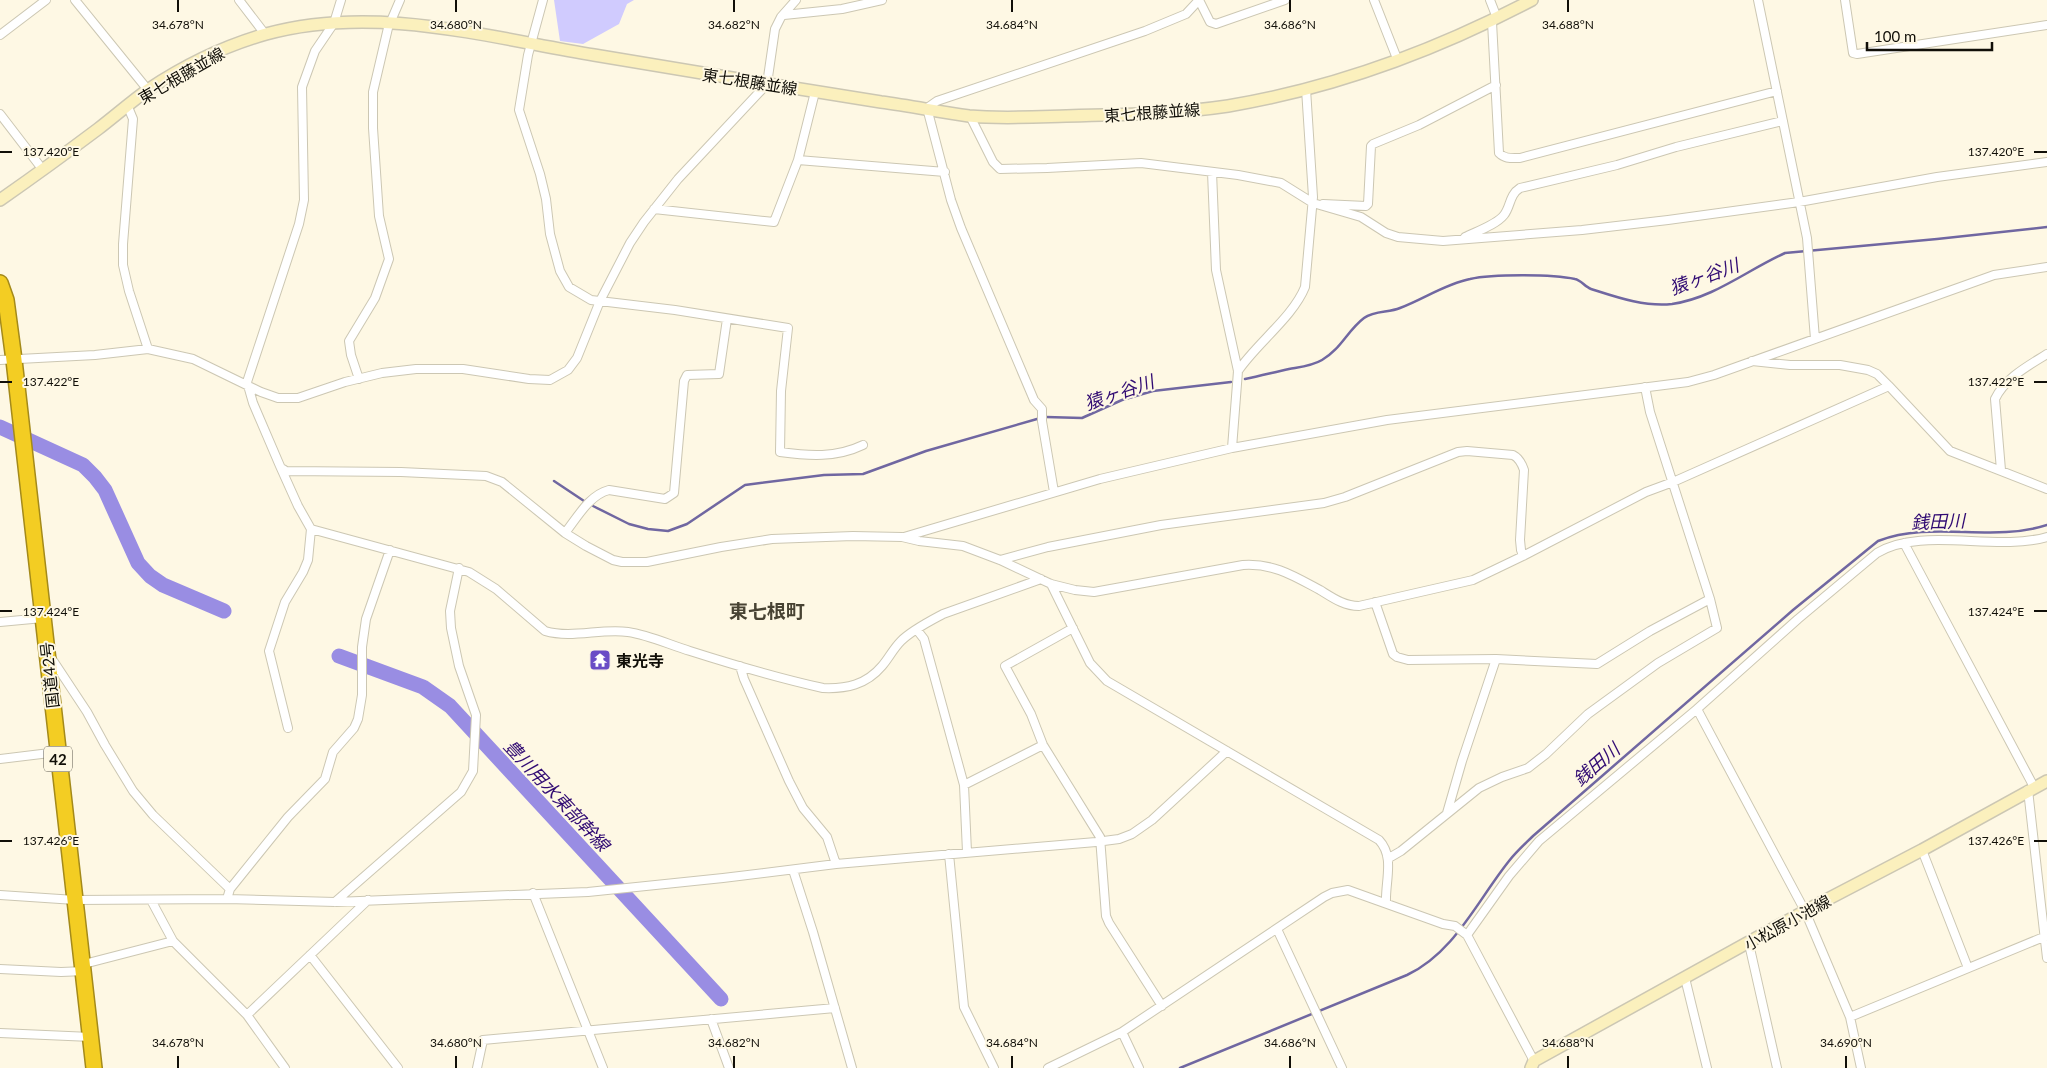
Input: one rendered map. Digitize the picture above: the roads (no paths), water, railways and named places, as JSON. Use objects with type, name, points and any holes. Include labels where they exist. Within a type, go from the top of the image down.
[{"type":"highway","name":"国道42号","points":[[0,283],[6,300],[7,360],[20,418],[94,1068]]},
{"type":"main road","name":"東七根藤並線","points":[[0,200],[128,107],[148,90],[213,52],[265,34],[334,22],[391,22],[435,26],[531,45],[815,92],[970,116],[997,117],[1145,114],[1227,106],[1306,89],[1398,61],[1439,45],[1532,0]]},
{"type":"main road","name":"小松原小池線","points":[[1522,1068],[1533,1065],[1805,911],[1922,850],[2047,781]]},
{"type":"street","points":[[0,34],[46,0]]},
{"type":"street","points":[[75,0],[148,90]]},
{"type":"street","points":[[239,0],[265,34]]},
{"type":"street","points":[[288,728],[269,651],[285,602],[308,560],[311,528],[298,506],[247,386],[299,224],[304,200],[302,87],[315,51],[334,22],[341,0]]},
{"type":"street","points":[[359,379],[351,356],[349,341],[375,298],[389,259],[379,216],[372,128],[372,92],[391,22],[400,0]]},
{"type":"street","points":[[544,0],[528,55],[519,110],[540,174],[546,199],[550,234],[560,271],[569,287],[591,300],[788,328],[781,391],[780,452],[836,454],[863,445]]},
{"type":"street","points":[[7,360],[148,349],[192,359],[247,386],[278,398],[298,398],[382,373],[416,369],[463,369],[529,379],[550,380],[568,370],[577,358],[600,301],[630,243],[654,209],[678,179],[767,84],[775,29],[796,0]]},
{"type":"street","points":[[784,15],[842,9],[882,0]]},
{"type":"street","points":[[1054,492],[1042,421],[1042,410],[1034,400],[961,228],[934,140],[927,108],[937,101],[1145,31],[1186,14],[1199,0],[1210,22],[1216,24],[1285,0]]},
{"type":"street","points":[[1374,0],[1398,61]]},
{"type":"street","points":[[1490,0],[1494,20],[1499,153],[1503,157],[1520,158],[1777,91]]},
{"type":"street","points":[[1758,0],[1808,246],[1815,339]]},
{"type":"street","points":[[1845,0],[1853,53],[1857,54],[2047,25]]},
{"type":"street","points":[[1313,203],[1366,206],[1368,204],[1371,146],[1373,144],[1420,125],[1496,85]]},
{"type":"street","points":[[1238,371],[1302,294],[1305,282],[1313,203],[1306,89]]},
{"type":"street","points":[[654,209],[774,222],[798,160],[815,92]]},
{"type":"street","points":[[128,107],[133,120],[124,226],[123,265],[129,291],[148,349]]},
{"type":"street","points":[[0,114],[43,170]]},
{"type":"street","points":[[970,116],[992,162],[1000,169],[1141,162],[1281,182],[1313,203],[1361,217],[1386,233],[1398,237],[1442,240],[1582,230],[1799,202],[1938,177],[2047,162]]},
{"type":"street","points":[[1461,239],[1504,215],[1514,192],[1520,188],[1617,165],[1676,147],[1783,121]]},
{"type":"street","points":[[798,160],[945,172]]},
{"type":"street","points":[[1212,172],[1216,270],[1238,371],[1232,448]]},
{"type":"street","points":[[902,537],[1100,479],[1232,448],[1386,420],[1688,382],[1714,375],[1994,275],[2047,266]]},
{"type":"street","points":[[565,533],[593,497],[600,492],[609,490],[665,498],[674,494],[684,381],[687,375],[719,374],[727,319]]},
{"type":"street","points":[[2001,470],[1995,399],[2000,388],[2008,380],[2047,354]]},
{"type":"street","points":[[1750,361],[1790,366],[1860,367],[1877,374],[1950,451],[1966,459],[2001,470],[2047,489]]},
{"type":"street","points":[[283,469],[286,471],[401,472],[486,476],[502,482],[565,533],[604,555],[622,562],[647,562],[772,539],[853,536],[902,537],[919,542],[963,546],[1000,560],[1051,584],[1075,590],[1094,592],[1244,565],[1260,564],[1281,570],[1344,604],[1359,606],[1473,580],[1646,492],[1673,482],[1889,386]]},
{"type":"street","points":[[1389,858],[1401,851],[1479,788],[1528,768],[1546,754],[1588,714],[1658,663],[1717,628],[1710,600],[1650,412],[1645,387]]},
{"type":"street","points":[[1000,560],[1161,524],[1324,503],[1345,497],[1439,459],[1467,450],[1513,455],[1522,464],[1524,470],[1520,550],[1523,556]]},
{"type":"street","points":[[311,528],[459,568],[478,576],[545,631],[574,634],[608,631],[629,632],[740,666],[815,686],[840,689],[858,685],[876,672],[903,639],[944,614],[1041,579]]},
{"type":"street","points":[[1467,935],[1509,876],[1539,841],[1697,709],[1877,553],[1887,547],[1915,541],[2015,543],[2033,541],[2047,536]]},
{"type":"street","points":[[1904,543],[2031,789],[2047,958]]},
{"type":"street","points":[[227,899],[230,889],[288,817],[325,779],[333,752],[354,728],[358,719],[362,695],[362,658],[366,619],[390,550]]},
{"type":"street","points":[[335,902],[461,792],[474,771],[476,715],[459,666],[451,628],[450,611],[459,568]]},
{"type":"street","points":[[1051,584],[1090,663],[1107,681],[1380,840],[1385,846],[1389,858],[1386,903]]},
{"type":"street","points":[[1375,602],[1388,642],[1393,654],[1397,657],[1408,660],[1496,659],[1597,664],[1650,631],[1710,600]]},
{"type":"street","points":[[0,622],[43,618]]},
{"type":"street","points":[[1073,628],[1005,666],[1030,714],[1043,746],[1101,840],[1106,916],[1162,1006]]},
{"type":"street","points":[[917,630],[924,638],[964,785],[967,852]]},
{"type":"street","points":[[46,651],[87,712],[133,791],[153,815],[230,889]]},
{"type":"street","points":[[1447,812],[1496,659]]},
{"type":"street","points":[[740,666],[789,781],[803,808],[827,837],[836,864]]},
{"type":"street","points":[[1697,709],[1805,911],[1850,1017],[1861,1068]]},
{"type":"street","points":[[964,785],[1043,746]]},
{"type":"street","points":[[0,895],[76,900],[227,899],[335,902],[588,892],[836,864],[1119,839],[1132,834],[1152,820],[1227,751]]},
{"type":"street","points":[[0,759],[58,752]]},
{"type":"street","points":[[1922,850],[1968,968]]},
{"type":"street","points":[[949,854],[964,1007],[994,1068]]},
{"type":"street","points":[[793,870],[852,1068]]},
{"type":"street","points":[[1048,1068],[1122,1032],[1332,892],[1341,890],[1348,890],[1443,924],[1455,926],[1467,935],[1533,1065]]},
{"type":"street","points":[[533,894],[603,1068]]},
{"type":"street","points":[[151,900],[173,941],[247,1015],[285,1068]]},
{"type":"street","points":[[247,1015],[368,900]]},
{"type":"street","points":[[1277,929],[1342,1068]]},
{"type":"street","points":[[1850,1017],[2046,936]]},
{"type":"street","points":[[0,969],[61,972],[84,968],[173,941]]},
{"type":"street","points":[[1748,944],[1777,1068]]},
{"type":"street","points":[[310,955],[398,1068]]},
{"type":"street","points":[[1685,978],[1707,1068]]},
{"type":"street","points":[[477,1068],[483,1040],[835,1008]]},
{"type":"street","points":[[711,1019],[730,1068]]},
{"type":"street","points":[[1122,1032],[1139,1068]]},
{"type":"street","points":[[0,1033],[91,1037]]},
{"type":"waterway","name":"猿ヶ谷川","points":[[1245,379],[1318,362],[1334,351],[1358,323],[1368,315],[1396,310],[1452,284],[1480,277],[1507,275],[1565,277],[1577,280],[1591,289],[1630,301],[1662,305],[1687,301],[1702,296],[1785,253],[2047,227]]},
{"type":"waterway","name":"猿ヶ谷川","points":[[1046,417],[1082,418],[1122,400],[1153,391],[1231,382]]},
{"type":"waterway","points":[[593,506],[629,524],[648,529],[668,531],[687,524],[745,485],[824,475],[863,474],[926,451],[1037,419]]},
{"type":"waterway","name":"豊川用水東部幹線","points":[[0,427],[83,465],[105,490],[138,563],[150,576],[163,585],[224,611]]},
{"type":"waterway","points":[[554,481],[584,501]]},
{"type":"waterway","name":"銭田川","points":[[1180,1068],[1407,975],[1424,965],[1438,954],[1464,925],[1497,876],[1533,836],[1793,610],[1878,541],[1920,532],[2005,532],[2047,525]]},
{"type":"waterway","name":"豊川用水東部幹線","points":[[339,656],[423,687],[450,706],[721,999]]},
{"type":"place","name":"東光寺","points":[[600,660]]},
{"type":"district","name":"東七根町","points":[[767,610]]}]
